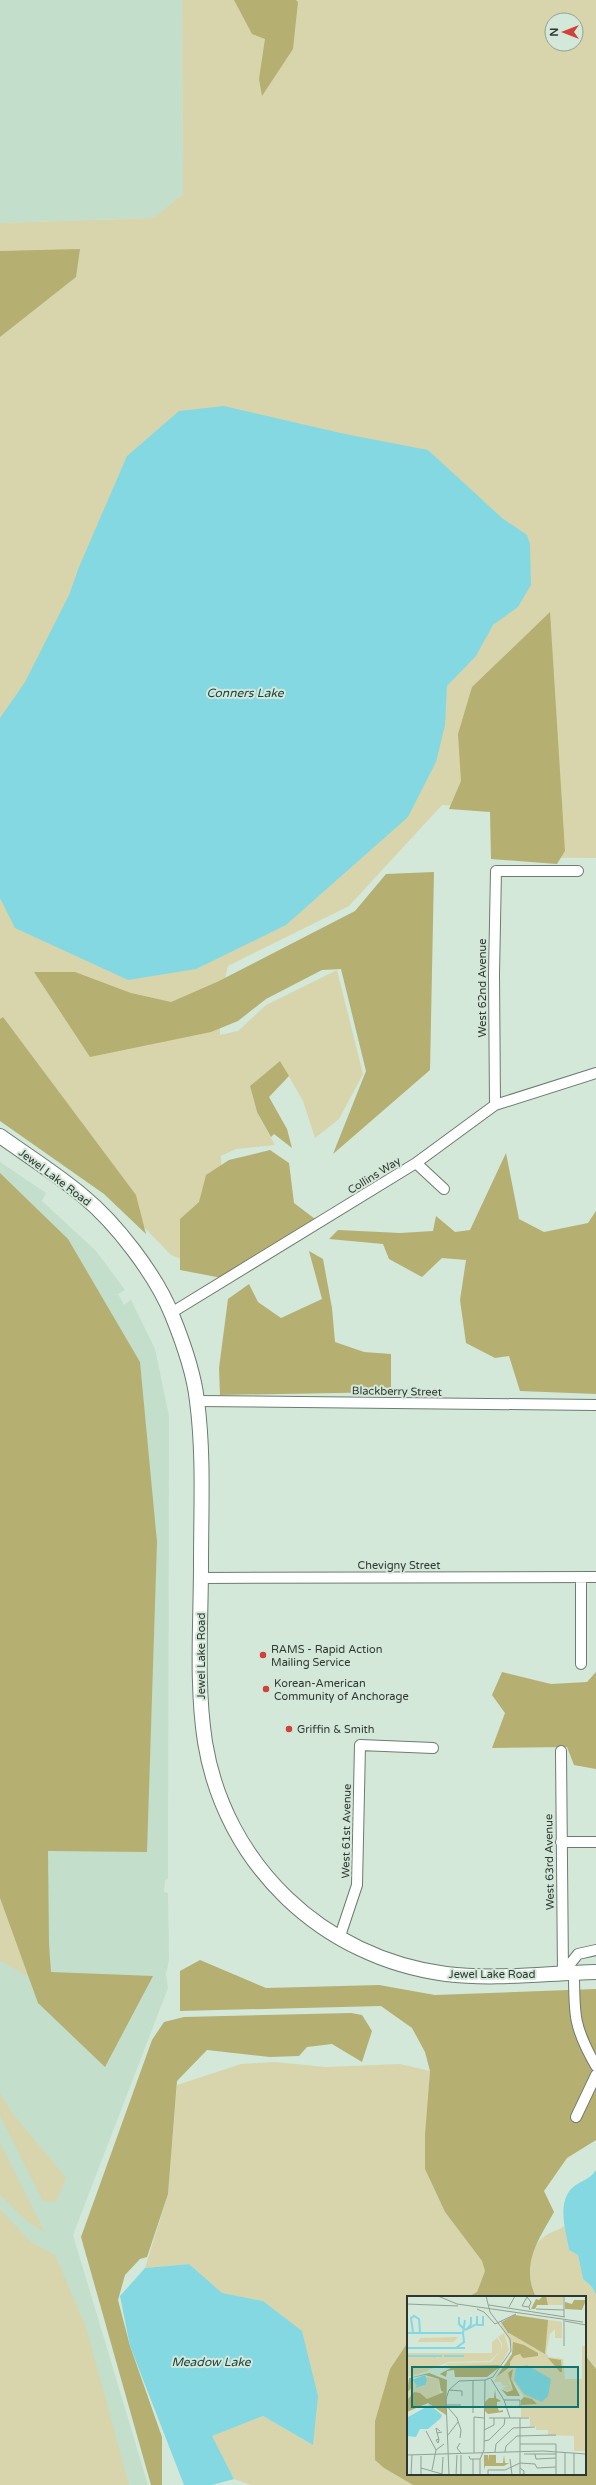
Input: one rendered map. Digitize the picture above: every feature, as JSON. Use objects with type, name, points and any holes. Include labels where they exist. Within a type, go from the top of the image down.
[{"type":"main road","name":"Jewel Lake Road","points":[[0,1136],[85,1198],[120,1235],[138,1258],[151,1276],[171,1313],[197,1401],[201,1464],[200,1648],[204,1730],[211,1770],[223,1806],[242,1844],[272,1885],[304,1914],[339,1939],[388,1960],[437,1972],[468,1976],[596,1972]]},
{"type":"street","name":"West 62nd Avenue","points":[[495,1105],[494,974],[496,871],[578,871]]},
{"type":"street","name":"Collins Way","points":[[171,1313],[416,1163],[495,1105],[596,1073]]},
{"type":"street","points":[[416,1163],[444,1189]]},
{"type":"street","name":"Blackberry Street","points":[[197,1401],[596,1405]]},
{"type":"street","points":[[580,1577],[581,1664]]},
{"type":"street","name":"Chevigny Street","points":[[201,1578],[596,1577]]},
{"type":"street","name":"West 61st Avenue","points":[[339,1939],[357,1885],[360,1745],[433,1748]]},
{"type":"street","name":"West 63rd Avenue","points":[[561,1751],[561,1842],[568,1973],[575,2021],[585,2047],[596,2066]]},
{"type":"street","points":[[561,1842],[596,1842]]},
{"type":"street","points":[[568,1973],[578,1954],[596,1950]]},
{"type":"street","points":[[576,2117],[596,2075]]},
{"type":"shaded area","points":[[0,0],[182,0],[183,194],[153,218],[0,223]]},
{"type":"shaded area","points":[[182,0],[596,0],[596,858],[495,857],[493,808],[442,805],[349,906],[228,966],[220,1000],[220,1035],[238,1031],[266,1005],[337,970],[363,1074],[339,1119],[315,1138],[303,1101],[280,1061],[250,1086],[257,1112],[275,1145],[236,1149],[221,1156],[222,1272],[199,1266],[171,1255],[105,1187],[0,1112],[0,223],[153,218],[183,194]]},
{"type":"shaded area","points":[[234,0],[296,0],[298,2],[293,49],[262,96],[259,79],[265,39],[252,34]]},
{"type":"shaded area","points":[[80,249],[76,277],[0,337],[0,251]]},
{"type":"shaded area","points":[[550,612],[565,851],[557,864],[491,859],[490,812],[449,809],[461,781],[458,734],[472,687]]},
{"type":"shaded area","points":[[434,872],[430,1070],[333,1154],[366,1071],[341,969],[322,970],[266,999],[238,1021],[211,1032],[90,1057],[34,972],[75,972],[131,993],[171,1002],[217,982],[355,911],[386,874]]},
{"type":"shaded area","points":[[3,1017],[136,1195],[146,1234],[104,1194],[0,1121],[0,1019]]},
{"type":"shaded area","points":[[280,1061],[289,1076],[269,1097],[287,1129],[292,1148],[274,1134],[271,1137],[257,1112],[250,1086]]},
{"type":"shaded area","points":[[270,1150],[289,1163],[294,1203],[315,1219],[222,1278],[180,1270],[180,1219],[199,1202],[206,1175],[229,1160]]},
{"type":"shaded area","points":[[506,1153],[519,1219],[544,1232],[588,1223],[596,1211],[596,1394],[520,1391],[509,1356],[495,1358],[466,1343],[460,1300],[466,1260],[442,1258],[422,1277],[389,1259],[383,1244],[329,1239],[338,1230],[400,1233],[433,1231],[436,1216],[455,1232],[470,1230]]},
{"type":"shaded area","points":[[0,1162],[46,1193],[42,1201],[96,1251],[125,1290],[118,1294],[124,1305],[131,1300],[155,1349],[169,1416],[168,1879],[165,1880],[164,1892],[168,1893],[169,1960],[166,1974],[168,1988],[73,2235],[148,2485],[0,2485]]},
{"type":"shaded area","points":[[0,1173],[68,1239],[140,1362],[157,1542],[147,1852],[48,1851],[49,1944],[51,1972],[153,1976],[105,2067],[38,2003],[0,1898]]},
{"type":"shaded area","points":[[309,1251],[323,1259],[332,1308],[335,1342],[364,1352],[391,1354],[391,1392],[220,1395],[219,1368],[228,1299],[249,1284],[258,1302],[281,1318],[322,1299]]},
{"type":"shaded area","points":[[502,1672],[551,1684],[587,1682],[596,1672],[596,1769],[574,1765],[567,1747],[492,1748],[505,1713],[492,1695]]},
{"type":"shaded area","points":[[0,1898],[28,1976],[0,1961]]},
{"type":"shaded area","points":[[200,1960],[266,1988],[379,1985],[435,1995],[596,1989],[596,2140],[567,2158],[544,2191],[554,2212],[537,2242],[533,2253],[530,2274],[536,2296],[470,2296],[477,2292],[485,2271],[482,2261],[445,2212],[425,2169],[425,2134],[430,2071],[425,2052],[412,2028],[381,2006],[180,2011],[180,1971]]},
{"type":"shaded area","points":[[351,2013],[362,2015],[372,2031],[362,2062],[332,2044],[307,2047],[299,2056],[270,2057],[207,2050],[177,2081],[168,2194],[147,2257],[140,2259],[125,2275],[118,2300],[130,2346],[162,2437],[162,2485],[151,2485],[81,2237],[152,2040],[164,2022],[184,2017]]},
{"type":"shaded area","points":[[275,2062],[325,2067],[400,2064],[430,2071],[425,2134],[425,2169],[445,2212],[482,2261],[485,2271],[477,2292],[470,2296],[407,2296],[407,2344],[390,2369],[375,2421],[375,2459],[384,2468],[413,2485],[251,2485],[234,2479],[211,2436],[263,2416],[313,2445],[263,2301],[222,2294],[189,2264],[145,2268],[168,2194],[177,2085],[241,2064]]},
{"type":"shaded area","points":[[0,2093],[12,2113],[66,2178],[56,2202],[43,2201],[0,2115]]},
{"type":"shaded area","points":[[0,2143],[45,2233],[27,2221],[0,2195]]},
{"type":"shaded area","points":[[0,2209],[31,2242],[55,2255],[86,2327],[129,2485],[0,2485]]},
{"type":"shaded area","points":[[565,2226],[569,2250],[578,2255],[583,2279],[592,2287],[596,2295],[596,2369],[586,2356],[586,2296],[536,2296],[533,2290],[530,2273],[531,2256],[534,2248],[545,2236]]},
{"type":"shaded area","points":[[407,2344],[407,2475],[586,2475],[586,2356],[596,2369],[596,2485],[413,2485],[384,2468],[375,2460],[375,2421],[390,2369]]},
{"type":"water","name":"Conners Lake","points":[[224,406],[345,434],[428,450],[502,518],[527,535],[530,544],[531,585],[518,607],[493,625],[476,656],[447,686],[445,725],[436,762],[408,817],[286,925],[196,969],[128,980],[15,928],[0,898],[0,718],[25,682],[69,595],[79,567],[127,456],[179,411]]},
{"type":"water","points":[[596,2170],[596,2295],[592,2287],[583,2279],[578,2255],[569,2250],[563,2210],[567,2195],[571,2189],[591,2176]]},
{"type":"water","name":"Meadow Lake","points":[[189,2264],[222,2293],[263,2301],[302,2331],[318,2396],[313,2445],[263,2416],[212,2436],[234,2479],[212,2485],[184,2485],[130,2346],[120,2296],[145,2268]]},
{"type":"place","name":"RAMS - Rapid Action Mailing Service","points":[[263,1655]]},
{"type":"place","name":"Korean-American Community of Anchorage","points":[[266,1689]]},
{"type":"place","name":"Griffin & Smith","points":[[289,1729]]}]
